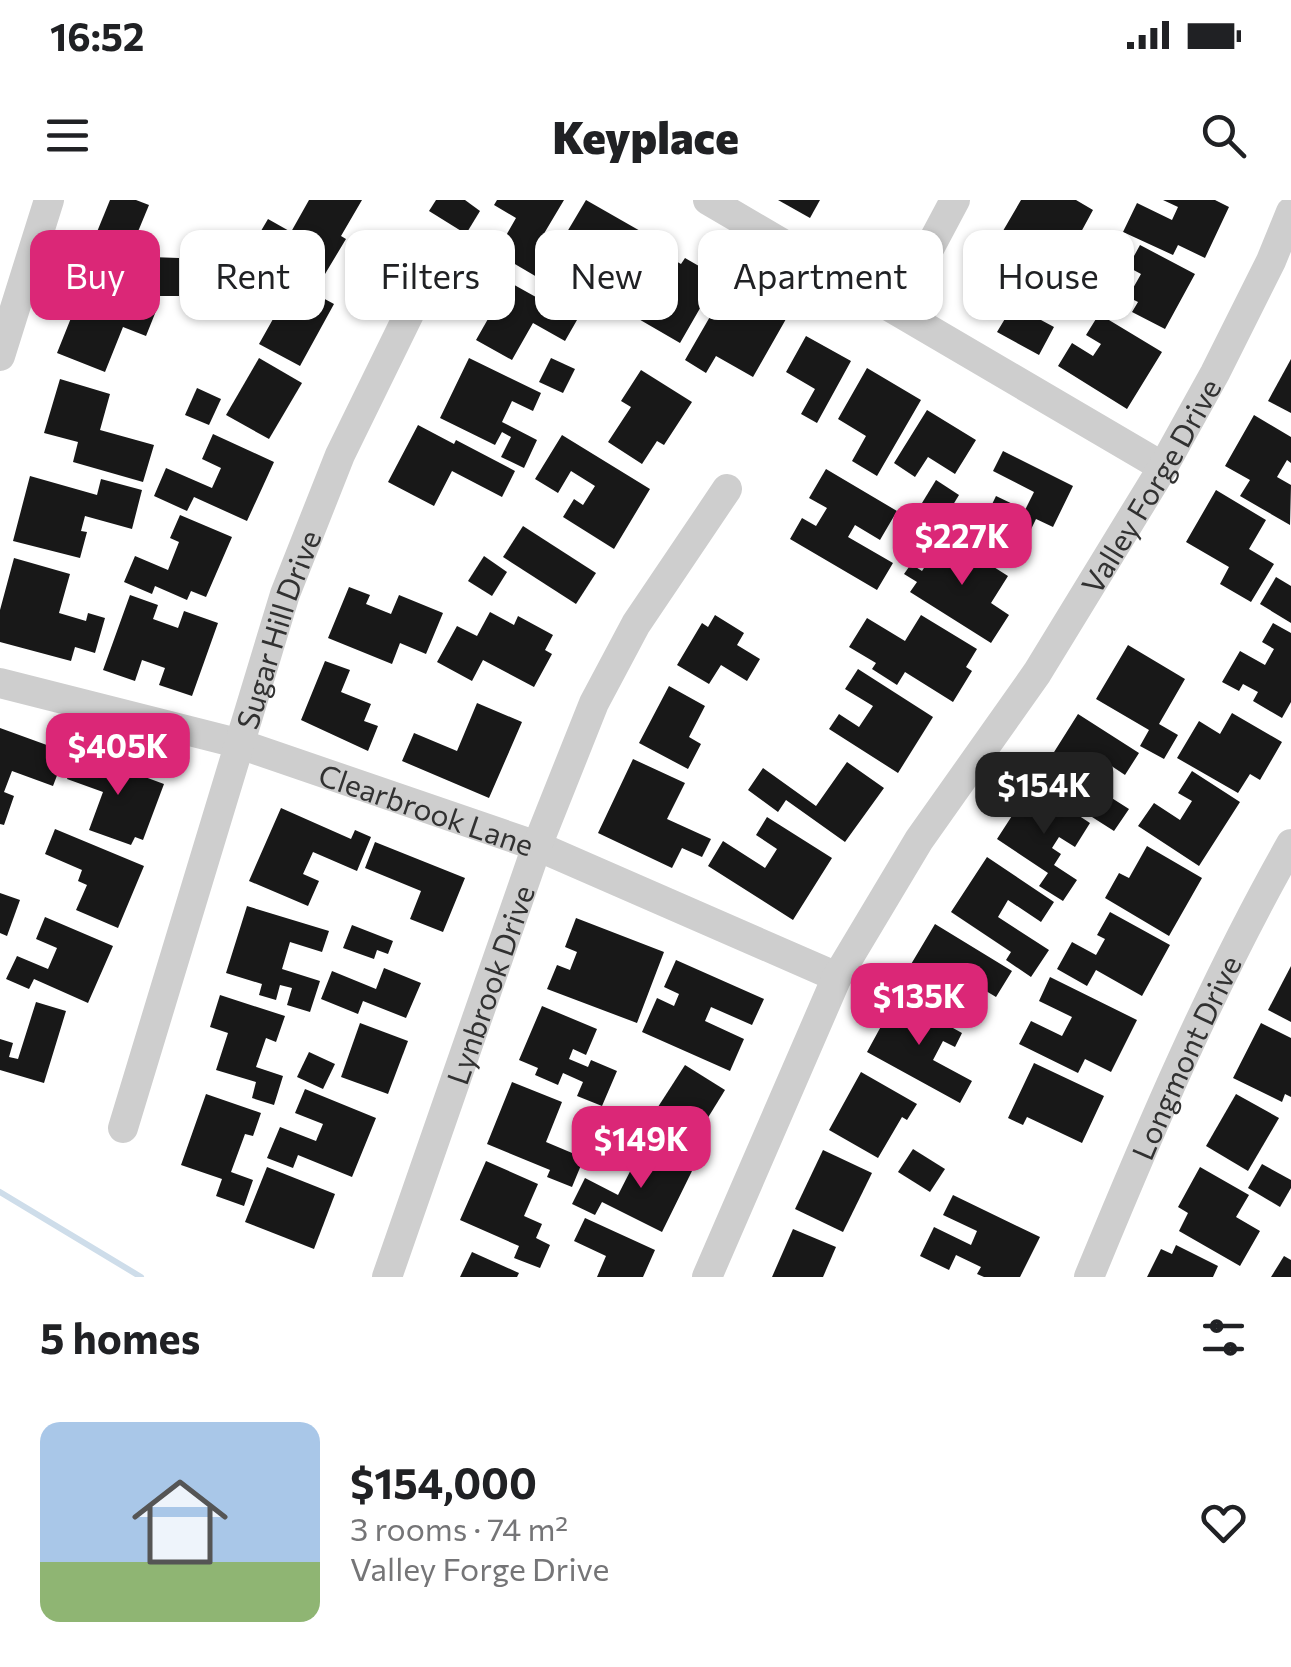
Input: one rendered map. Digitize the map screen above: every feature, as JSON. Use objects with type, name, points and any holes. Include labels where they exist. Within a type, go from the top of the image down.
[{"type":"street","points":[[0,356],[48,200]]},
{"type":"street","points":[[708,200],[759,230]]},
{"type":"street","points":[[939,230],[955,200]]},
{"type":"street","name":"Valley Forge Drive","points":[[707,1277],[837,978],[919,840],[1037,673],[1163,467],[1216,373],[1291,212]]},
{"type":"street","name":"Sugar Hill Drive","points":[[123,1128],[285,594],[340,456],[406,320]]},
{"type":"street","points":[[913,320],[1163,467]]},
{"type":"street","name":"Lynbrook Drive","points":[[387,1277],[538,846],[594,703],[652,598],[727,489]]},
{"type":"street","name":"Clearbrook Lane","points":[[0,684],[237,744],[538,846],[837,978]]},
{"type":"street","name":"Longmont Drive","points":[[1090,1277],[1182,1057],[1291,844]]},
{"type":"building","points":[[110,200],[136,200],[149,205],[139,230],[98,230]]},
{"type":"building","points":[[309,200],[362,200],[325,274],[325,230],[292,230]]},
{"type":"building","points":[[436,200],[465,200],[480,211],[468,230],[460,230],[429,211]]},
{"type":"building","points":[[497,200],[564,200],[546,230],[535,230],[535,276],[515,264],[515,230],[509,230],[516,218],[494,205]]},
{"type":"building","points":[[586,200],[638,230],[568,230]]},
{"type":"building","points":[[778,200],[820,200],[810,218]]},
{"type":"building","points":[[1021,200],[1076,200],[1093,210],[1082,230],[1004,230]]},
{"type":"building","points":[[1163,200],[1215,200],[1229,207],[1205,258],[1178,245],[1173,255],[1134,237],[1134,230],[1124,230],[1137,203],[1172,220],[1178,207]]},
{"type":"building","points":[[268,219],[287,230],[261,230]]},
{"type":"building","points":[[1140,245],[1195,274],[1165,329],[1134,313],[1138,302],[1134,300],[1134,286],[1141,274],[1134,270],[1134,256]]},
{"type":"building","points":[[160,257],[179,258],[179,296],[160,296]]},
{"type":"building","points":[[685,258],[698,265],[698,312],[680,343],[640,320],[678,320],[678,262],[681,264]]},
{"type":"building","points":[[515,285],[535,297],[535,320],[577,320],[565,341],[533,323],[512,360],[476,340],[487,320],[515,320]]},
{"type":"building","points":[[325,299],[334,304],[300,366],[259,344],[272,320],[325,320]]},
{"type":"building","points":[[70,320],[152,320],[146,336],[123,327],[105,372],[57,353]]},
{"type":"building","points":[[708,320],[785,320],[753,377],[716,356],[706,373],[685,360]]},
{"type":"building","points":[[1004,320],[1041,320],[1054,327],[1039,355],[997,332]]},
{"type":"building","points":[[1095,320],[1109,320],[1162,352],[1127,409],[1058,366],[1072,343],[1093,356],[1101,344],[1086,335]]},
{"type":"building","points":[[806,336],[851,361],[817,423],[801,414],[815,389],[786,372]]},
{"type":"building","points":[[259,358],[302,383],[269,439],[226,415]]},
{"type":"building","points":[[469,358],[541,393],[533,411],[512,401],[502,422],[537,440],[524,468],[501,457],[511,437],[502,432],[495,445],[440,418]]},
{"type":"building","points":[[551,358],[575,369],[563,393],[539,382]]},
{"type":"building","points":[[1291,359],[1291,413],[1268,401]]},
{"type":"building","points":[[867,368],[921,400],[877,476],[852,461],[866,436],[838,419]]},
{"type":"building","points":[[641,370],[692,402],[664,445],[657,441],[642,464],[608,442],[631,407],[621,401]]},
{"type":"building","points":[[60,379],[110,394],[100,430],[154,445],[143,482],[73,462],[78,442],[44,433]]},
{"type":"building","points":[[197,388],[221,399],[209,425],[185,415]]},
{"type":"building","points":[[927,410],[976,440],[955,474],[928,457],[915,477],[894,463]]},
{"type":"building","points":[[1254,415],[1291,437],[1291,463],[1287,460],[1277,477],[1291,485],[1290,525],[1240,496],[1250,480],[1225,466]]},
{"type":"building","points":[[418,425],[515,471],[502,497],[452,471],[434,506],[388,482]]},
{"type":"building","points":[[213,434],[274,462],[247,521],[194,497],[187,511],[154,496],[166,468],[212,488],[221,468],[202,459]]},
{"type":"building","points":[[562,435],[650,489],[614,549],[563,517],[574,499],[583,505],[595,486],[571,471],[558,493],[535,479]]},
{"type":"building","points":[[1003,451],[1073,486],[1053,527],[1036,519],[1022,548],[981,527],[996,496],[1025,510],[1034,492],[993,471]]},
{"type":"building","points":[[826,469],[897,511],[880,540],[855,525],[848,537],[893,563],[877,590],[790,539],[802,518],[816,526],[827,508],[809,498]]},
{"type":"building","points":[[30,476],[97,495],[101,479],[142,490],[132,529],[85,516],[81,531],[87,532],[80,558],[13,541]]},
{"type":"building","points":[[936,480],[959,495],[945,518],[922,503]]},
{"type":"building","points":[[1216,490],[1266,520],[1249,549],[1274,564],[1251,602],[1220,584],[1229,567],[1186,542]]},
{"type":"building","points":[[180,515],[232,537],[206,597],[191,591],[187,600],[155,586],[152,594],[124,582],[135,556],[168,570],[179,542],[170,538]]},
{"type":"building","points":[[523,526],[596,573],[576,604],[503,557]]},
{"type":"building","points":[[945,536],[1008,576],[991,603],[1009,615],[991,643],[910,592],[917,582],[904,574],[911,564],[922,571]]},
{"type":"building","points":[[484,556],[507,572],[492,596],[468,581]]},
{"type":"building","points":[[14,558],[70,574],[59,613],[86,621],[88,613],[105,618],[95,653],[75,647],[71,661],[0,642],[0,610]]},
{"type":"building","points":[[1276,577],[1291,586],[1291,623],[1260,604]]},
{"type":"building","points":[[349,587],[370,595],[366,604],[391,614],[399,595],[443,613],[426,654],[400,643],[392,664],[328,638]]},
{"type":"building","points":[[130,595],[158,605],[153,619],[178,628],[184,611],[218,623],[192,696],[159,685],[165,668],[142,660],[135,681],[103,670]]},
{"type":"building","points":[[490,612],[514,625],[518,616],[553,635],[545,650],[552,654],[534,687],[483,660],[472,681],[437,662],[457,626],[477,636]]},
{"type":"building","points":[[715,615],[744,633],[737,645],[760,659],[747,681],[721,665],[709,684],[677,665],[702,623],[708,627]]},
{"type":"building","points":[[921,615],[977,649],[966,667],[972,671],[953,702],[905,672],[897,685],[872,669],[876,663],[849,647],[867,618],[905,641]]},
{"type":"building","points":[[1273,623],[1291,633],[1291,702],[1282,718],[1253,701],[1258,692],[1243,684],[1239,691],[1222,682],[1240,651],[1265,665],[1274,649],[1262,642]]},
{"type":"building","points":[[1128,645],[1185,679],[1159,724],[1178,735],[1164,759],[1140,746],[1149,730],[1096,699]]},
{"type":"building","points":[[325,661],[350,670],[341,692],[371,704],[364,721],[378,726],[368,751],[301,720]]},
{"type":"building","points":[[858,669],[933,717],[898,773],[829,729],[839,714],[859,727],[873,706],[845,689]]},
{"type":"building","points":[[669,686],[705,706],[689,737],[701,744],[688,769],[639,743]]},
{"type":"building","points":[[477,703],[522,722],[489,798],[402,761],[414,733],[457,751]]},
{"type":"building","points":[[1232,713],[1282,742],[1260,780],[1250,774],[1238,793],[1177,758],[1199,721],[1220,734]]},
{"type":"building","points":[[1078,714],[1139,753],[1125,775],[1104,761],[1093,778],[1110,790],[1107,795],[1129,809],[1114,831],[1092,817],[1101,803],[1044,768]]},
{"type":"building","points":[[0,728],[66,752],[53,786],[12,771],[4,792],[14,796],[4,825],[0,824]]},
{"type":"building","points":[[77,752],[164,784],[143,840],[135,837],[131,845],[89,830],[103,792],[67,779]]},
{"type":"building","points":[[633,759],[685,783],[667,819],[711,839],[702,857],[682,848],[672,868],[598,833]]},
{"type":"building","points":[[847,762],[884,788],[845,842],[786,800],[778,812],[748,790],[763,768],[816,806]]},
{"type":"building","points":[[1192,771],[1240,802],[1199,866],[1138,826],[1154,803],[1180,820],[1192,801],[1178,793]]},
{"type":"building","points":[[1032,785],[1090,823],[1075,847],[1059,837],[1052,848],[1061,854],[1054,865],[1077,880],[1063,901],[1039,886],[1048,873],[997,839]]},
{"type":"building","points":[[281,808],[351,839],[355,830],[371,837],[357,871],[313,852],[303,874],[319,881],[308,906],[249,881]]},
{"type":"building","points":[[767,817],[832,858],[793,920],[708,866],[723,841],[765,868],[777,849],[756,835]]},
{"type":"building","points":[[55,829],[144,866],[118,928],[76,910],[87,885],[78,881],[82,870],[45,854]]},
{"type":"building","points":[[375,842],[465,878],[443,932],[410,919],[421,891],[365,868]]},
{"type":"building","points":[[1147,846],[1202,878],[1169,936],[1105,898],[1119,873],[1129,878]]},
{"type":"building","points":[[987,857],[1054,902],[1041,922],[1008,900],[998,917],[1049,950],[1031,977],[1006,960],[1011,952],[951,912]]},
{"type":"building","points":[[0,893],[20,900],[7,936],[0,933]]},
{"type":"building","points":[[247,906],[329,931],[322,952],[290,942],[282,969],[320,981],[310,1012],[287,1005],[292,988],[280,985],[276,1000],[259,995],[262,984],[226,973]]},
{"type":"building","points":[[1110,912],[1170,945],[1142,996],[1096,970],[1087,986],[1057,969],[1072,942],[1096,955],[1105,939],[1097,935]]},
{"type":"building","points":[[45,917],[113,946],[88,1003],[34,979],[29,989],[6,979],[17,956],[48,969],[57,948],[36,939]]},
{"type":"building","points":[[576,918],[664,952],[637,1023],[547,989],[557,965],[570,970],[577,952],[565,947]]},
{"type":"building","points":[[935,924],[1012,971],[996,997],[961,976],[945,1002],[904,976]]},
{"type":"building","points":[[352,925],[393,941],[388,954],[377,950],[374,959],[343,948]]},
{"type":"building","points":[[676,960],[764,999],[752,1025],[711,1007],[705,1021],[744,1039],[730,1071],[642,1032],[657,998],[674,1006],[679,994],[664,987]]},
{"type":"building","points":[[1291,966],[1291,1022],[1268,1010]]},
{"type":"building","points":[[384,968],[421,983],[406,1018],[363,1001],[358,1014],[321,999],[332,971],[376,989]]},
{"type":"building","points":[[1050,977],[1137,1020],[1111,1072],[1085,1059],[1078,1073],[1019,1044],[1031,1021],[1062,1036],[1072,1017],[1039,1001]]},
{"type":"building","points":[[220,995],[285,1016],[276,1042],[266,1038],[256,1067],[283,1076],[274,1105],[252,1098],[256,1082],[216,1070],[228,1033],[210,1027]]},
{"type":"building","points":[[897,997],[962,1033],[955,1047],[943,1041],[933,1060],[972,1081],[960,1103],[867,1052]]},
{"type":"building","points":[[36,1002],[66,1011],[44,1083],[0,1070],[0,1039],[13,1043],[9,1057],[18,1059]]},
{"type":"building","points":[[542,1006],[597,1029],[586,1055],[573,1049],[569,1059],[588,1067],[591,1060],[617,1071],[602,1106],[577,1096],[583,1082],[563,1073],[558,1085],[535,1075],[538,1068],[519,1060]]},
{"type":"building","points":[[360,1023],[408,1041],[388,1094],[341,1077]]},
{"type":"building","points":[[1261,1023],[1291,1038],[1291,1097],[1285,1094],[1282,1102],[1233,1078]]},
{"type":"building","points":[[309,1052],[335,1064],[323,1089],[297,1077]]},
{"type":"building","points":[[1034,1063],[1104,1096],[1082,1143],[1027,1117],[1023,1125],[1008,1118]]},
{"type":"building","points":[[685,1065],[725,1090],[688,1150],[647,1124]]},
{"type":"building","points":[[861,1072],[917,1104],[907,1120],[902,1117],[878,1158],[829,1130]]},
{"type":"building","points":[[512,1082],[562,1102],[546,1142],[584,1158],[572,1187],[547,1177],[550,1170],[487,1144]]},
{"type":"building","points":[[305,1089],[376,1118],[352,1177],[298,1155],[293,1168],[267,1158],[280,1127],[316,1141],[323,1124],[295,1113]]},
{"type":"building","points":[[206,1094],[261,1113],[253,1136],[245,1134],[231,1172],[253,1180],[244,1206],[216,1196],[222,1179],[181,1165]]},
{"type":"building","points":[[1236,1094],[1279,1118],[1248,1171],[1206,1146]]},
{"type":"building","points":[[643,1146],[692,1171],[662,1232],[602,1202],[595,1215],[572,1204],[585,1178],[618,1195]]},
{"type":"building","points":[[913,1149],[945,1169],[930,1192],[898,1172]]},
{"type":"building","points":[[823,1150],[872,1173],[843,1232],[795,1209]]},
{"type":"building","points":[[486,1161],[538,1184],[524,1216],[542,1224],[536,1238],[550,1245],[540,1268],[514,1258],[519,1246],[460,1220]]},
{"type":"building","points":[[1262,1164],[1291,1180],[1291,1188],[1280,1207],[1248,1188]]},
{"type":"building","points":[[267,1167],[335,1194],[314,1249],[245,1222]]},
{"type":"building","points":[[1200,1167],[1249,1195],[1236,1217],[1260,1231],[1240,1266],[1179,1231],[1188,1213],[1178,1207]]},
{"type":"building","points":[[953,1195],[1040,1237],[1020,1277],[984,1277],[977,1274],[981,1267],[956,1255],[949,1270],[920,1256],[934,1227],[971,1245],[977,1231],[943,1215]]},
{"type":"building","points":[[585,1218],[655,1250],[643,1277],[597,1277],[606,1256],[574,1241]]},
{"type":"building","points":[[793,1229],[836,1247],[823,1277],[772,1277]]},
{"type":"building","points":[[1176,1245],[1218,1266],[1213,1277],[1147,1277],[1161,1249],[1172,1254]]},
{"type":"building","points":[[472,1252],[519,1273],[517,1277],[460,1277]]},
{"type":"building","points":[[1284,1256],[1291,1260],[1291,1277],[1271,1277]]},
{"type":"waterway","points":[[0,1192],[141,1277]]}]
